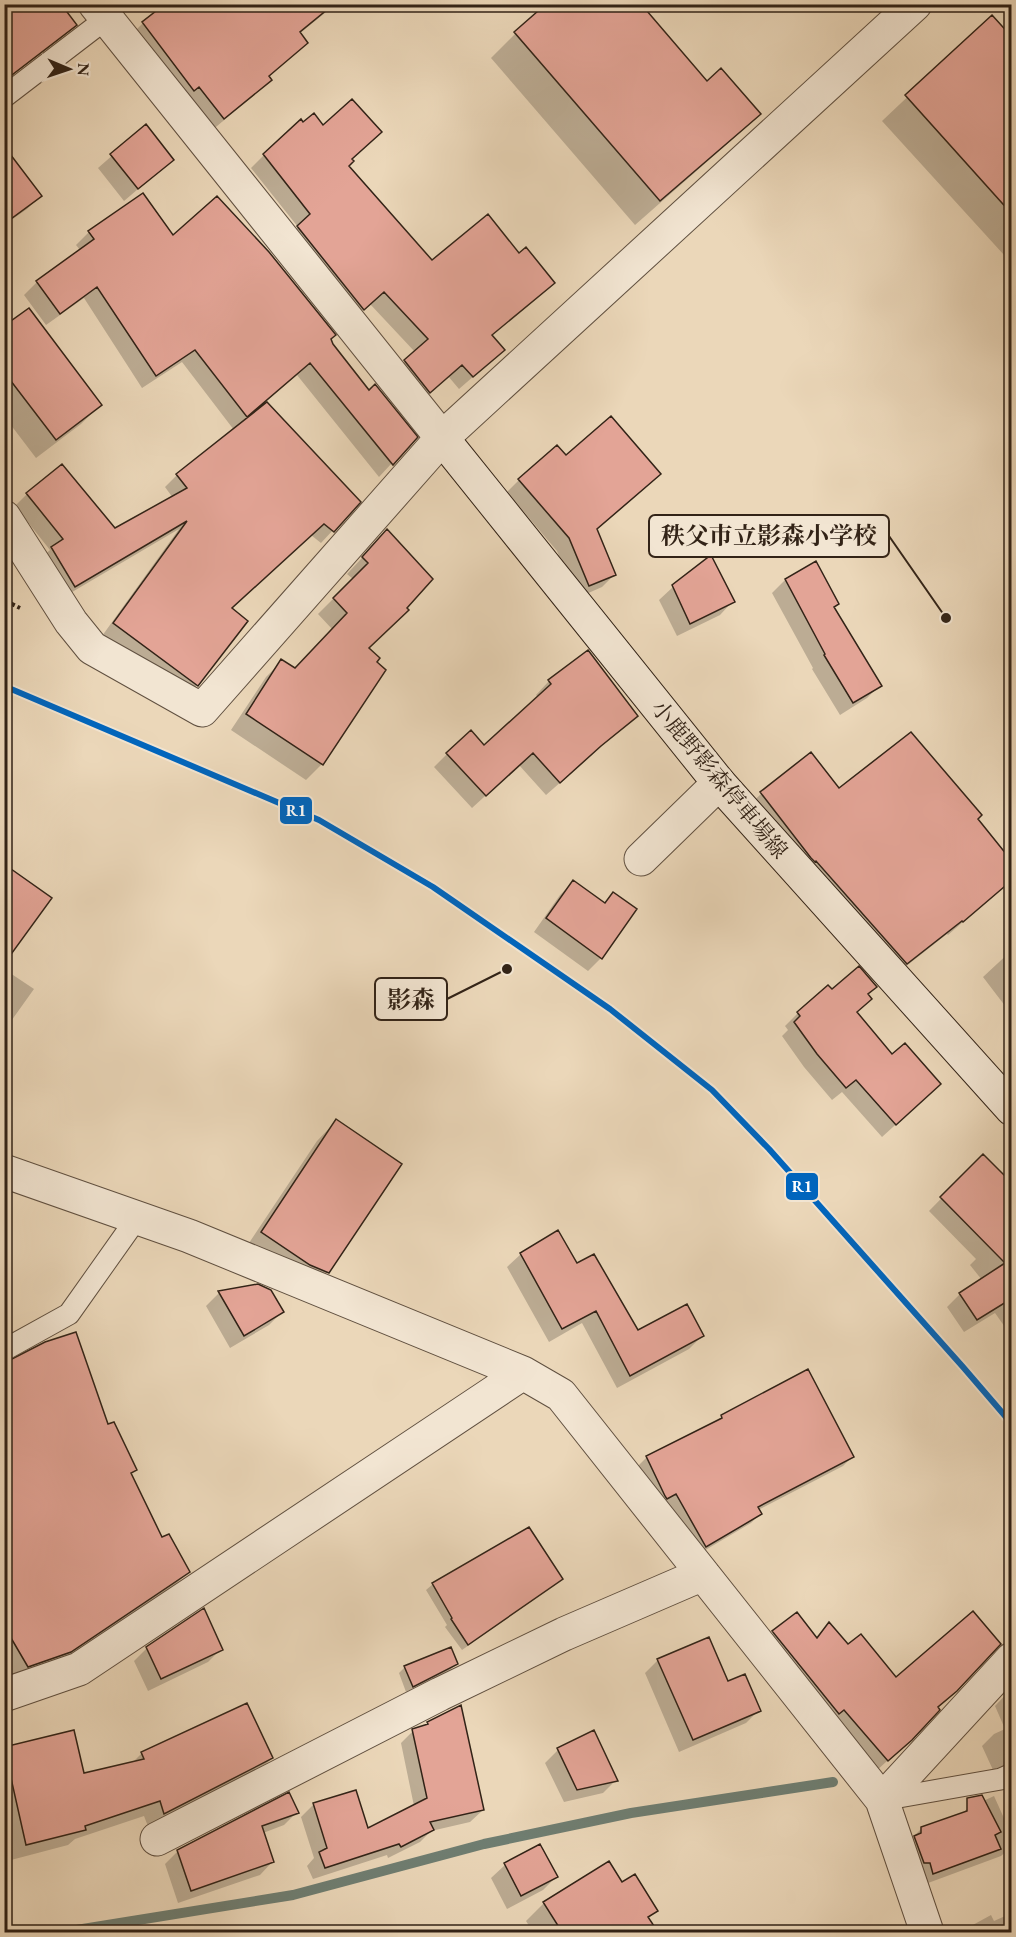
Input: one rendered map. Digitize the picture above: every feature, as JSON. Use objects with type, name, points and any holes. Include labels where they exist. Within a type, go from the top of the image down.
[{"type":"street","points":[[4,517],[71,622],[92,648],[202,710],[442,438],[915,4]]},
{"type":"street","name":"小鹿野影森停車場線","points":[[101,11],[719,783],[1011,1109]]},
{"type":"street","points":[[641,859],[719,783]]},
{"type":"street","points":[[4,1171],[189,1236],[523,1373],[561,1395],[882,1800],[927,1932]]},
{"type":"street","points":[[4,1695],[79,1669],[523,1373]]},
{"type":"street","points":[[157,1839],[450,1689],[564,1634],[703,1574]]},
{"type":"street","points":[[882,1800],[1011,1659]]},
{"type":"lane","points":[[4,97],[101,11]]},
{"type":"lane","points":[[4,1350],[69,1314],[137,1218]]},
{"type":"lane","points":[[882,1800],[1001,1779],[1011,1774]]},
{"type":"building","points":[[4,4],[61,4],[77,25],[4,81]]},
{"type":"building","points":[[165,4],[334,4],[300,32],[308,43],[269,76],[272,80],[224,119],[199,87],[194,91],[142,22]]},
{"type":"building","points":[[546,4],[641,4],[707,81],[721,68],[761,114],[660,201],[514,32]]},
{"type":"building","points":[[992,15],[1011,36],[1011,213],[905,95]]},
{"type":"building","points":[[352,99],[382,132],[352,159],[354,161],[349,166],[432,260],[488,214],[519,253],[526,247],[555,283],[492,335],[505,350],[473,377],[462,365],[430,393],[404,360],[428,339],[384,292],[364,310],[297,226],[310,214],[263,154],[301,119],[303,122],[314,113],[323,125]]},
{"type":"building","points":[[146,124],[174,160],[138,189],[110,154]]},
{"type":"building","points":[[4,146],[42,196],[4,224]]},
{"type":"building","points":[[143,193],[173,235],[217,196],[269,252],[336,335],[331,339],[333,344],[369,390],[375,384],[418,437],[393,465],[310,363],[247,417],[195,350],[156,376],[97,287],[60,314],[36,281],[94,239],[88,231]]},
{"type":"building","points":[[29,308],[102,405],[56,440],[4,372],[4,326]]},
{"type":"building","points":[[267,402],[361,502],[334,532],[324,524],[232,608],[248,621],[198,686],[113,623],[187,521],[75,587],[51,547],[63,539],[26,493],[62,464],[115,528],[187,488],[176,474]]},
{"type":"building","points":[[611,416],[661,474],[597,529],[616,575],[589,586],[569,538],[518,479],[557,445],[566,455]]},
{"type":"building","points":[[387,529],[433,579],[407,608],[409,610],[369,648],[380,658],[377,662],[386,670],[323,765],[246,714],[281,659],[295,668],[347,613],[333,598],[368,563],[362,557]]},
{"type":"building","points":[[711,555],[735,602],[690,624],[672,585]]},
{"type":"building","points":[[816,561],[839,604],[834,607],[882,686],[853,703],[824,655],[785,579]]},
{"type":"building","points":[[588,650],[638,716],[560,783],[533,753],[486,796],[446,753],[471,730],[484,745],[551,684],[548,680]]},
{"type":"building","points":[[911,732],[982,815],[978,819],[1011,860],[1011,881],[963,922],[907,964],[811,858],[760,792],[811,752],[839,788]]},
{"type":"building","points":[[4,864],[52,898],[4,964]]},
{"type":"building","points":[[573,880],[605,903],[613,892],[637,909],[602,959],[546,918]]},
{"type":"building","points":[[859,966],[877,987],[868,994],[872,999],[857,1012],[892,1054],[905,1043],[941,1084],[896,1125],[856,1080],[846,1088],[794,1022],[800,1016],[797,1012],[828,985],[832,989]]},
{"type":"building","points":[[336,1119],[402,1164],[329,1273],[310,1265],[261,1232]]},
{"type":"building","points":[[983,1154],[1011,1182],[1011,1299],[977,1320],[959,1293],[1005,1263],[940,1197]]},
{"type":"building","points":[[558,1230],[577,1263],[594,1254],[638,1330],[687,1304],[704,1336],[630,1376],[596,1311],[562,1329],[520,1253]]},
{"type":"building","points":[[258,1284],[271,1290],[284,1312],[244,1336],[218,1291]]},
{"type":"building","points":[[76,1332],[108,1424],[114,1422],[137,1470],[131,1473],[162,1537],[169,1534],[190,1572],[71,1652],[28,1667],[4,1626],[4,1363],[45,1342]]},
{"type":"building","points":[[808,1369],[854,1457],[758,1507],[762,1514],[706,1547],[676,1494],[667,1499],[665,1496],[646,1456],[722,1418],[721,1415]]},
{"type":"building","points":[[529,1527],[563,1579],[468,1645],[432,1583]]},
{"type":"building","points":[[204,1608],[223,1650],[161,1679],[146,1647]]},
{"type":"building","points":[[973,1611],[1001,1644],[957,1691],[938,1707],[940,1710],[912,1740],[888,1761],[844,1710],[839,1714],[772,1631],[797,1612],[817,1638],[829,1622],[848,1644],[861,1634],[896,1677]]},
{"type":"building","points":[[709,1637],[728,1681],[745,1674],[761,1711],[693,1740],[657,1659]]},
{"type":"building","points":[[451,1647],[458,1664],[413,1687],[404,1666]]},
{"type":"building","points":[[247,1703],[273,1758],[164,1814],[160,1801],[85,1826],[86,1830],[26,1845],[4,1747],[74,1730],[84,1773],[144,1759],[141,1752]]},
{"type":"building","points":[[461,1705],[484,1810],[430,1822],[434,1830],[401,1847],[399,1844],[325,1868],[319,1852],[327,1848],[313,1803],[356,1790],[368,1828],[427,1798],[412,1729],[428,1724],[427,1722]]},
{"type":"building","points":[[594,1730],[618,1781],[577,1790],[557,1748]]},
{"type":"building","points":[[289,1792],[299,1813],[262,1826],[274,1862],[191,1891],[177,1850]]},
{"type":"building","points":[[982,1795],[1001,1832],[995,1835],[1001,1849],[933,1874],[930,1863],[924,1863],[914,1836],[921,1833],[921,1827],[967,1811],[967,1798]]},
{"type":"building","points":[[540,1844],[558,1877],[521,1896],[504,1863]]},
{"type":"building","points":[[609,1861],[622,1882],[635,1874],[658,1911],[648,1917],[658,1932],[562,1932],[543,1902]]},
{"type":"waterway","points":[[64,1932],[293,1895],[484,1844],[631,1813],[833,1782]]},
{"type":"transit line","name":"R1","points":[[4,686],[319,820],[433,887],[610,1009],[712,1090],[769,1149],[1012,1424]]},
{"type":"place","name":"秩父市立影森小学校","points":[[946,618]]},
{"type":"place","name":"影森","points":[[507,969]]}]
